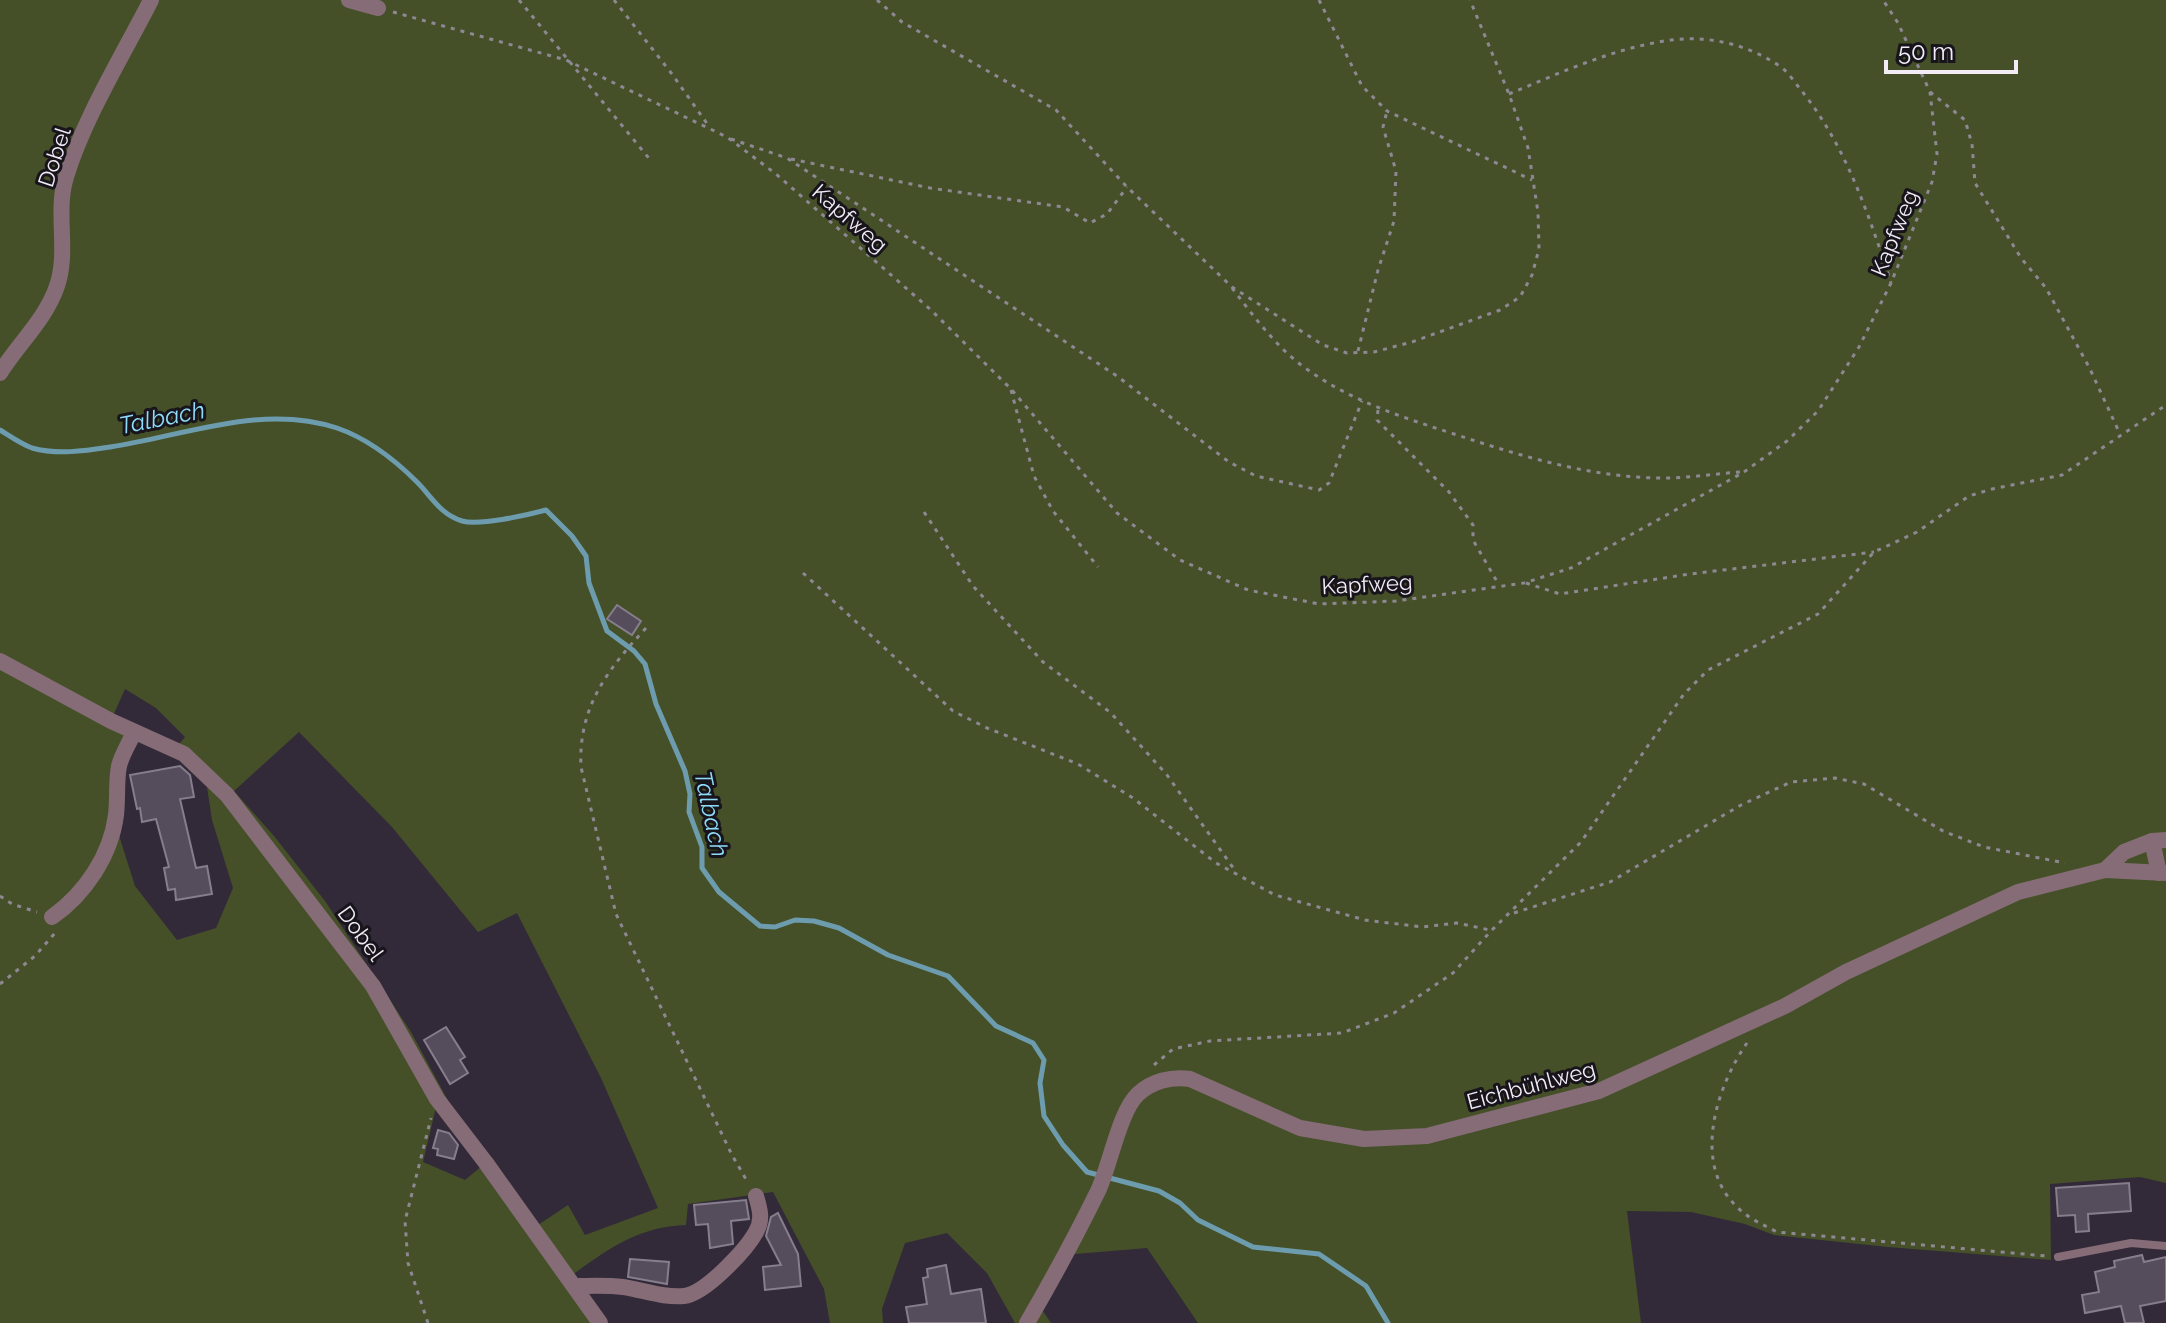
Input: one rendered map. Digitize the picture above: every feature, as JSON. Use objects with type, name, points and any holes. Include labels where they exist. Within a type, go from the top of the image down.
[{"type":"street","name":"Dobel","points":[[0,373],[32,330],[57,287],[62,263],[62,205],[66,178],[89,123],[151,0]]},
{"type":"street","points":[[349,0],[377,4]]},
{"type":"street","name":"Dobel","points":[[0,661],[134,732],[184,754],[227,795],[373,986],[437,1099],[600,1323]]},
{"type":"street","points":[[52,917],[70,905],[91,879],[106,850],[116,818],[119,766],[134,732]]},
{"type":"street","name":"Eichbühlweg","points":[[1027,1323],[1099,1189],[1123,1121],[1136,1095],[1156,1083],[1170,1078],[1190,1079],[1300,1128],[1364,1139],[1427,1136],[1599,1091],[1772,1012],[1846,972],[2018,892],[2105,870],[2124,852],[2159,840],[2162,873]]},
{"type":"street","points":[[2105,870],[2162,873]]},
{"type":"street","points":[[574,1286],[622,1287],[666,1296],[688,1296],[702,1289],[743,1250],[757,1230],[761,1212],[756,1196]]},
{"type":"lane","points":[[2058,1257],[2131,1243],[2166,1246]]},
{"type":"path","points":[[519,0],[652,162]]},
{"type":"path","points":[[614,0],[710,128]]},
{"type":"path","points":[[877,0],[902,22],[1056,110],[1127,187],[1232,287],[1264,329],[1295,359],[1327,383],[1378,410],[1510,452],[1576,469],[1661,478],[1744,472]]},
{"type":"path","points":[[1319,0],[1362,86],[1387,111],[1533,180]]},
{"type":"path","points":[[1232,287],[1323,345],[1347,353],[1374,352],[1412,342],[1500,310],[1520,297],[1532,275],[1539,249],[1538,212],[1528,148],[1470,0]]},
{"type":"path","name":"Kapfweg","points":[[377,4],[566,60],[727,137],[776,174],[931,310],[1011,389],[1117,513],[1180,560],[1248,590],[1319,604],[1396,601],[1524,583],[1571,568],[1744,472],[1787,441],[1818,411],[1859,347],[1891,283],[1932,182],[1937,154],[1930,92],[1898,23],[1883,0]]},
{"type":"path","points":[[1509,94],[1604,55],[1672,40],[1713,40],[1749,48],[1784,69],[1820,114],[1846,163],[1891,283]]},
{"type":"path","points":[[1930,92],[1965,120],[1972,144],[1975,183],[2021,258],[2046,288],[2090,369],[2120,434]]},
{"type":"path","points":[[1358,351],[1394,221],[1396,171],[1383,127],[1387,111]]},
{"type":"path","points":[[727,137],[787,158],[930,188],[1063,207],[1090,223],[1107,214],[1127,187]]},
{"type":"path","points":[[787,158],[1117,376],[1229,462],[1256,476],[1319,490],[1329,483],[1362,401]]},
{"type":"path","points":[[1011,389],[1034,476],[1053,511],[1098,567]]},
{"type":"path","points":[[1524,583],[1560,594],[1704,572],[1874,552],[1917,532],[1969,496],[2062,475],[2166,405]]},
{"type":"path","points":[[1378,410],[1377,420],[1449,492],[1473,525],[1473,540],[1499,585]]},
{"type":"path","points":[[924,512],[973,586],[1043,662],[1111,713],[1167,775],[1234,870]]},
{"type":"path","points":[[1148,1070],[1173,1049],[1210,1041],[1342,1033],[1394,1013],[1453,973],[1581,842],[1684,694],[1708,670],[1818,614],[1874,552]]},
{"type":"path","points":[[803,573],[953,711],[1078,764],[1133,798],[1216,863],[1234,870],[1275,895],[1365,920],[1422,927],[1457,923],[1491,931]]},
{"type":"path","points":[[646,628],[601,683],[583,729],[581,767],[616,914],[732,1155],[756,1196]]},
{"type":"path","points":[[1510,914],[1610,882],[1741,805],[1791,782],[1835,778],[1864,784],[1943,831],[1970,842],[2069,864]]},
{"type":"path","points":[[0,896],[12,904],[52,917]]},
{"type":"path","points":[[0,984],[35,956],[63,923],[70,905]]},
{"type":"path","points":[[1751,1038],[1733,1063],[1718,1098],[1712,1137],[1715,1168],[1724,1190],[1733,1204],[1751,1219],[1777,1232],[2058,1257]]},
{"type":"path","points":[[428,1323],[408,1263],[405,1221],[437,1099]]},
{"type":"green space","points":[[0,0],[2166,0],[2166,1183],[2140,1177],[2050,1184],[2051,1260],[1774,1235],[1745,1224],[1691,1212],[1627,1211],[1641,1323],[1198,1323],[1147,1248],[1063,1255],[1038,1304],[1051,1323],[1015,1323],[987,1273],[947,1233],[905,1243],[882,1309],[883,1323],[830,1323],[824,1289],[773,1192],[688,1204],[686,1225],[637,1235],[609,1249],[568,1278],[600,1323],[0,1323]],"holes":[[[125,689],[156,708],[185,737],[174,750],[205,774],[212,820],[233,888],[216,928],[177,940],[135,886],[111,810],[130,725],[113,716]],[[299,732],[392,827],[478,932],[517,913],[601,1078],[658,1208],[585,1235],[568,1205],[535,1227],[452,1108],[411,1032],[325,901],[234,791]],[[437,1103],[483,1165],[465,1180],[423,1162]]]},
{"type":"building","points":[[617,605],[641,621],[632,635],[607,619]]},
{"type":"building","points":[[180,766],[190,775],[194,797],[180,799],[196,868],[207,866],[212,894],[176,900],[175,889],[168,890],[164,868],[169,867],[156,819],[142,822],[130,775]]},
{"type":"building","points":[[446,1027],[465,1057],[460,1060],[468,1073],[450,1084],[424,1040]]},
{"type":"building","points":[[438,1130],[449,1133],[458,1145],[454,1159],[437,1155],[438,1149],[433,1148]]},
{"type":"building","points":[[2129,1183],[2131,1211],[2088,1214],[2089,1231],[2076,1232],[2075,1215],[2058,1216],[2056,1188]]},
{"type":"building","points":[[746,1200],[749,1219],[731,1221],[733,1244],[710,1248],[708,1224],[696,1225],[694,1205]]},
{"type":"building","points":[[778,1213],[798,1254],[801,1286],[765,1290],[763,1267],[781,1265],[766,1236],[771,1217]]},
{"type":"building","points":[[2142,1255],[2144,1262],[2166,1257],[2166,1301],[2140,1306],[2144,1323],[2125,1323],[2121,1306],[2085,1313],[2082,1295],[2099,1292],[2095,1272],[2115,1267],[2114,1261]]},
{"type":"building","points":[[630,1259],[669,1262],[667,1284],[628,1277]]},
{"type":"building","points":[[946,1265],[951,1294],[981,1289],[986,1323],[909,1323],[906,1307],[927,1304],[923,1278],[928,1277],[927,1269]]},
{"type":"waterway","name":"Talbach","points":[[0,430],[32,448],[71,452],[252,420],[309,421],[348,432],[390,458],[454,518],[470,522],[491,521],[546,510],[572,536],[586,556],[589,583],[607,631],[634,651],[645,664],[656,704],[685,771],[690,794],[689,812],[702,847],[702,868],[719,892],[760,926],[775,927],[795,920],[814,921],[839,928],[888,955],[948,976],[996,1026],[1033,1043],[1044,1060],[1040,1083],[1044,1116],[1063,1145],[1087,1172],[1159,1191],[1180,1203],[1198,1220],[1253,1247],[1319,1254],[1366,1286],[1388,1323]]}]
